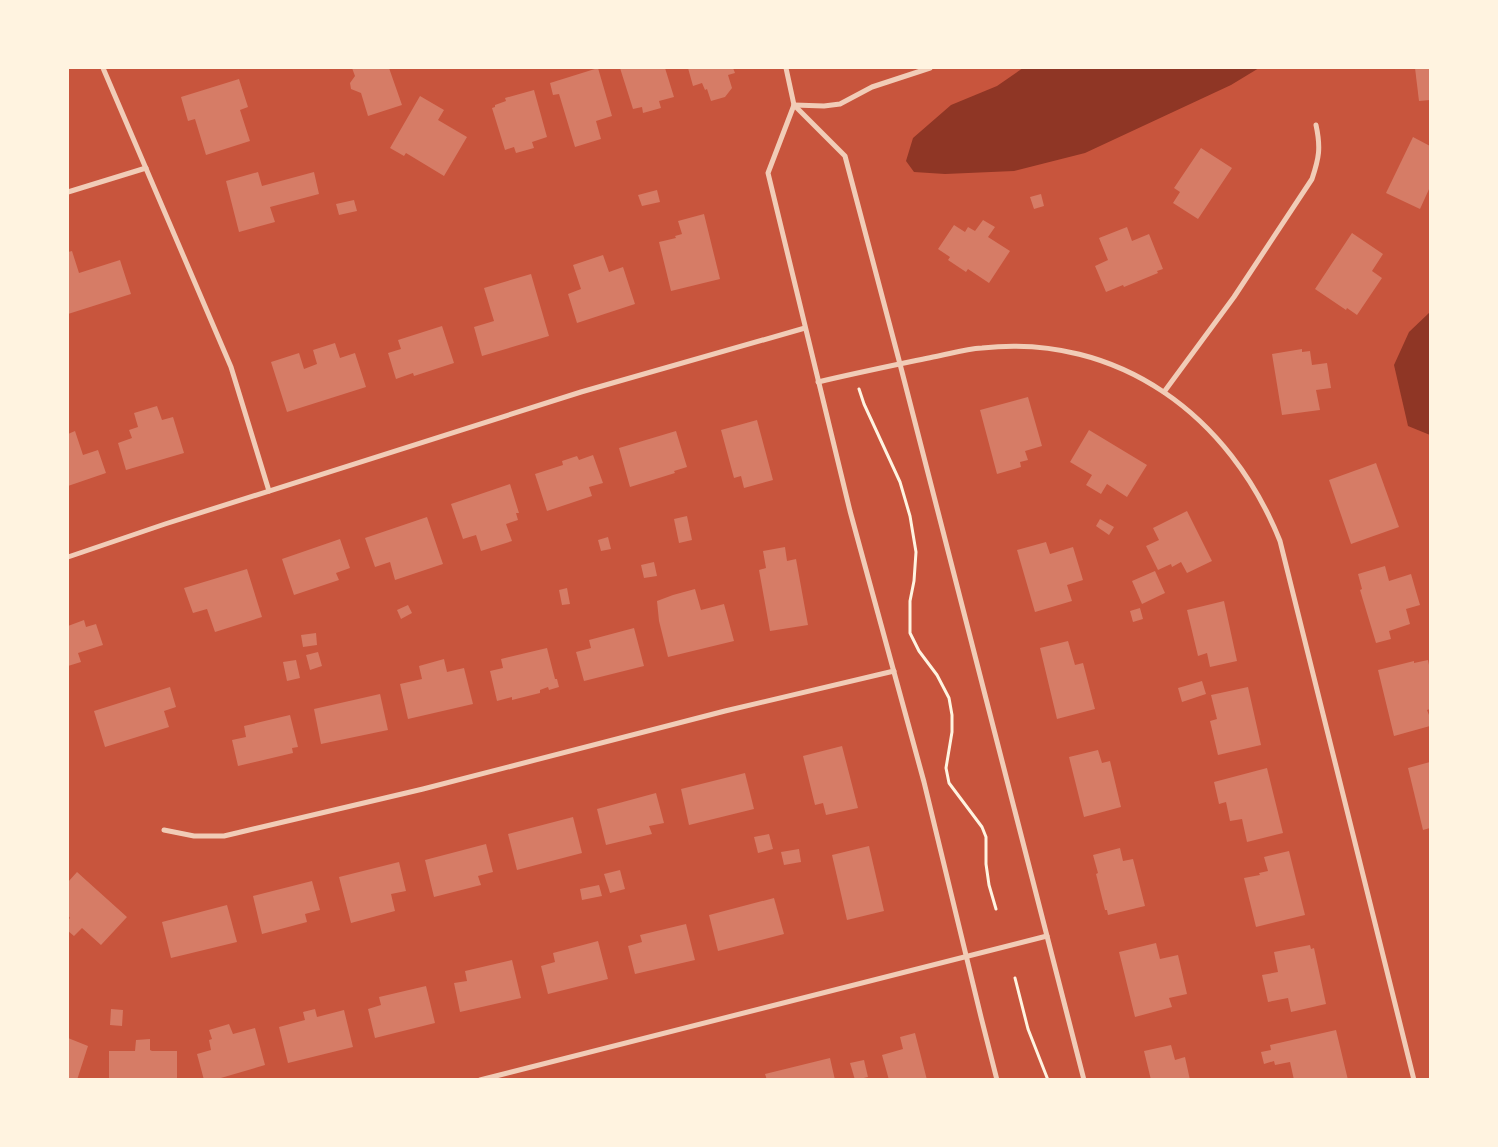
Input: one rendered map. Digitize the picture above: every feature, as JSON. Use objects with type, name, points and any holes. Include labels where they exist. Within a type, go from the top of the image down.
[{"type":"street","points":[[103,68],[231,368],[269,491]]},
{"type":"street","points":[[786,68],[794,105],[845,156],[1084,1080]]},
{"type":"street","points":[[794,105],[824,106],[840,104],[872,87],[930,68]]},
{"type":"street","points":[[794,105],[768,173],[850,511],[924,782],[997,1080]]},
{"type":"street","points":[[1164,392],[1234,297],[1312,180],[1319,159],[1319,138],[1316,125]]},
{"type":"street","points":[[68,192],[146,168]]},
{"type":"street","points":[[68,557],[581,392],[805,328]]},
{"type":"street","points":[[818,382],[981,348],[1030,346],[1079,354],[1118,366],[1155,385],[1197,417],[1227,449],[1253,485],[1280,540],[1414,1080]]},
{"type":"street","points":[[164,830],[194,836],[224,836],[422,790],[725,711],[894,672]]},
{"type":"street","points":[[480,1080],[1047,936]]},
{"type":"path","points":[[855,374],[864,404],[900,482],[910,516],[916,552],[914,581],[910,601],[910,633],[919,651],[937,675],[949,698],[952,715],[952,732],[946,768],[949,783],[982,827],[986,837],[986,864],[996,909]]},
{"type":"path","points":[[1015,978],[1028,1029],[1048,1080]]},
{"type":"shaded area","points":[[1023,68],[1259,68],[1231,85],[1085,153],[1014,171],[945,174],[914,172],[906,161],[913,138],[951,105],[997,86]]},
{"type":"shaded area","points":[[1430,312],[1430,435],[1408,426],[1394,365],[1409,332]]},
{"type":"building","points":[[352,68],[389,68],[402,105],[368,116],[361,93],[351,89],[350,83],[355,76]]},
{"type":"building","points":[[598,68],[612,116],[596,121],[601,139],[575,147],[559,94],[553,95],[550,83]]},
{"type":"building","points":[[620,68],[665,68],[674,97],[659,101],[661,108],[643,113],[642,107],[633,109]]},
{"type":"building","points":[[688,68],[733,68],[735,73],[728,75],[732,88],[725,97],[711,101],[707,89],[705,90],[702,83],[693,86]]},
{"type":"building","points":[[1415,68],[1430,68],[1430,100],[1419,101]]},
{"type":"building","points":[[239,79],[248,107],[240,110],[250,141],[206,155],[195,119],[188,121],[181,97]]},
{"type":"building","points":[[534,90],[547,137],[532,142],[534,148],[516,153],[514,147],[505,150],[492,108],[506,101],[505,98]]},
{"type":"building","points":[[420,96],[444,110],[438,120],[467,137],[444,176],[406,153],[404,156],[390,148]]},
{"type":"building","points":[[1413,137],[1430,146],[1430,187],[1420,209],[1386,193]]},
{"type":"building","points":[[1201,148],[1232,168],[1198,219],[1173,203],[1180,192],[1174,188]]},
{"type":"building","points":[[258,172],[262,186],[314,172],[319,194],[270,207],[275,222],[239,232],[226,181]]},
{"type":"building","points":[[657,190],[660,202],[642,206],[638,195]]},
{"type":"building","points":[[1041,194],[1044,206],[1034,209],[1030,197]]},
{"type":"building","points":[[354,200],[357,211],[339,215],[336,204]]},
{"type":"building","points":[[704,214],[720,279],[671,291],[659,242],[676,238],[675,236],[682,234],[678,221]]},
{"type":"building","points":[[983,220],[995,227],[988,237],[1010,251],[989,283],[968,269],[966,272],[948,260],[950,257],[938,249],[954,225],[965,232],[968,227],[975,231]]},
{"type":"building","points":[[1127,227],[1132,241],[1149,234],[1163,269],[1157,271],[1158,273],[1124,287],[1123,285],[1106,292],[1095,266],[1108,260],[1099,238]]},
{"type":"building","points":[[1352,233],[1383,254],[1372,271],[1382,278],[1357,315],[1347,308],[1346,310],[1315,289]]},
{"type":"building","points":[[72,251],[79,273],[120,260],[131,294],[68,314],[68,252]]},
{"type":"building","points":[[603,255],[609,272],[623,267],[635,304],[577,323],[568,294],[581,289],[573,265]]},
{"type":"building","points":[[531,274],[549,336],[482,356],[474,327],[494,321],[484,288]]},
{"type":"building","points":[[442,326],[454,363],[414,376],[413,373],[396,379],[388,353],[401,349],[398,340]]},
{"type":"building","points":[[335,343],[340,358],[355,353],[366,387],[287,412],[271,362],[299,353],[304,369],[317,364],[313,350]]},
{"type":"building","points":[[1302,349],[1302,352],[1310,351],[1312,365],[1327,363],[1331,388],[1316,390],[1320,410],[1282,415],[1272,354]]},
{"type":"building","points":[[1028,397],[1042,446],[1025,451],[1028,460],[1020,462],[1021,467],[997,474],[980,410]]},
{"type":"building","points":[[157,406],[162,420],[173,417],[184,453],[126,470],[118,443],[132,438],[129,430],[138,427],[134,413]]},
{"type":"building","points":[[757,420],[773,480],[744,488],[741,476],[734,478],[721,430]]},
{"type":"building","points":[[1089,430],[1147,465],[1127,497],[1107,484],[1101,494],[1086,485],[1092,475],[1070,462]]},
{"type":"building","points":[[75,431],[83,455],[98,450],[106,473],[68,486],[68,434]]},
{"type":"building","points":[[676,431],[687,467],[674,471],[675,473],[630,487],[619,448]]},
{"type":"building","points":[[593,455],[603,483],[589,487],[592,496],[547,511],[535,474],[563,465],[562,461],[577,456],[579,460]]},
{"type":"building","points":[[1376,463],[1399,527],[1351,544],[1329,480]]},
{"type":"building","points":[[510,484],[519,513],[516,513],[518,520],[506,524],[512,541],[481,551],[476,535],[463,539],[451,504]]},
{"type":"building","points":[[1187,511],[1212,561],[1187,573],[1181,562],[1172,567],[1171,564],[1158,570],[1146,546],[1159,540],[1153,528]]},
{"type":"building","points":[[687,516],[692,540],[679,543],[674,519]]},
{"type":"building","points":[[427,517],[443,564],[395,580],[390,562],[375,567],[365,538]]},
{"type":"building","points":[[1100,519],[1114,527],[1109,535],[1096,526]]},
{"type":"building","points":[[608,537],[611,549],[601,551],[598,540]]},
{"type":"building","points":[[340,539],[350,568],[336,573],[339,580],[294,595],[282,559]]},
{"type":"building","points":[[1046,542],[1050,554],[1073,547],[1083,580],[1067,585],[1072,601],[1035,612],[1017,550]]},
{"type":"building","points":[[785,547],[787,561],[796,559],[808,625],[770,631],[759,570],[766,568],[763,551]]},
{"type":"building","points":[[654,562],[657,576],[644,578],[641,565]]},
{"type":"building","points":[[1385,566],[1389,581],[1411,574],[1420,605],[1406,609],[1410,624],[1389,631],[1391,639],[1376,643],[1360,590],[1362,589],[1358,574]]},
{"type":"building","points":[[247,569],[262,617],[215,632],[207,609],[193,613],[184,588]]},
{"type":"building","points":[[1155,571],[1165,593],[1142,604],[1132,581]]},
{"type":"building","points":[[567,588],[570,604],[562,605],[559,590]]},
{"type":"building","points":[[695,589],[701,610],[724,604],[734,641],[668,657],[659,621],[657,601]]},
{"type":"building","points":[[1224,601],[1237,661],[1210,667],[1207,653],[1198,656],[1187,610]]},
{"type":"building","points":[[408,605],[412,613],[401,619],[397,610]]},
{"type":"building","points":[[1140,608],[1143,619],[1133,622],[1130,611]]},
{"type":"building","points":[[84,620],[86,627],[96,624],[103,645],[78,653],[81,662],[68,666],[68,626]]},
{"type":"building","points":[[634,628],[644,666],[584,681],[576,652],[591,648],[589,640]]},
{"type":"building","points":[[316,633],[317,645],[303,647],[301,635]]},
{"type":"building","points":[[1068,641],[1075,665],[1083,663],[1095,709],[1057,719],[1040,648]]},
{"type":"building","points":[[547,648],[559,687],[549,690],[548,687],[540,690],[540,693],[512,700],[512,697],[497,701],[490,671],[503,668],[501,659]]},
{"type":"building","points":[[318,652],[322,666],[310,670],[306,655]]},
{"type":"building","points":[[444,659],[447,672],[464,668],[473,704],[408,719],[400,684],[422,679],[419,666]]},
{"type":"building","points":[[296,660],[300,678],[287,681],[283,662]]},
{"type":"building","points":[[1428,660],[1430,670],[1430,709],[1427,710],[1430,715],[1430,726],[1394,736],[1378,670],[1414,661],[1414,663]]},
{"type":"building","points":[[1202,681],[1206,694],[1182,702],[1178,688]]},
{"type":"building","points":[[170,687],[176,707],[164,711],[169,727],[105,747],[94,711]]},
{"type":"building","points":[[1248,687],[1261,745],[1218,755],[1210,721],[1217,719],[1211,695]]},
{"type":"building","points":[[380,694],[388,730],[321,744],[314,709]]},
{"type":"building","points":[[290,715],[298,747],[292,748],[293,753],[238,766],[232,740],[246,737],[244,726]]},
{"type":"building","points":[[842,746],[858,808],[826,815],[823,803],[815,805],[803,756]]},
{"type":"building","points":[[1098,750],[1102,763],[1110,761],[1121,807],[1084,817],[1069,757]]},
{"type":"building","points":[[1430,762],[1430,828],[1423,830],[1408,768]]},
{"type":"building","points":[[1267,768],[1283,833],[1247,842],[1242,819],[1230,821],[1226,802],[1219,804],[1214,782]]},
{"type":"building","points":[[745,773],[754,809],[689,825],[681,789]]},
{"type":"building","points":[[656,793],[664,823],[649,826],[652,834],[606,845],[597,809]]},
{"type":"building","points":[[573,817],[582,853],[517,870],[508,834]]},
{"type":"building","points":[[769,834],[773,849],[758,853],[754,837]]},
{"type":"building","points":[[486,844],[493,872],[478,876],[481,885],[434,897],[425,860]]},
{"type":"building","points":[[869,846],[884,911],[847,920],[832,855]]},
{"type":"building","points":[[1120,848],[1123,861],[1133,859],[1145,906],[1108,915],[1096,874],[1098,873],[1093,855]]},
{"type":"building","points":[[799,849],[801,862],[784,865],[781,852]]},
{"type":"building","points":[[1289,851],[1305,915],[1256,927],[1244,878],[1260,875],[1259,873],[1268,871],[1264,857]]},
{"type":"building","points":[[399,862],[406,891],[391,894],[395,911],[351,923],[339,877]]},
{"type":"building","points":[[620,870],[625,889],[610,893],[604,874]]},
{"type":"building","points":[[77,872],[127,917],[101,945],[82,928],[74,936],[68,931],[68,920],[70,918],[68,915],[68,882]]},
{"type":"building","points":[[312,881],[320,910],[305,914],[307,922],[262,934],[253,896]]},
{"type":"building","points":[[599,885],[602,896],[582,900],[580,889]]},
{"type":"building","points":[[774,898],[784,934],[718,951],[709,915]]},
{"type":"building","points":[[227,905],[237,942],[171,958],[162,922]]},
{"type":"building","points":[[686,924],[695,960],[635,974],[628,946],[642,942],[640,935]]},
{"type":"building","points":[[598,941],[608,979],[548,994],[541,966],[555,962],[553,953]]},
{"type":"building","points":[[1156,943],[1160,959],[1178,955],[1187,994],[1169,998],[1172,1007],[1135,1017],[1119,952]]},
{"type":"building","points":[[1310,945],[1311,949],[1314,948],[1326,1004],[1291,1012],[1288,998],[1268,1002],[1262,975],[1278,972],[1274,952]]},
{"type":"building","points":[[512,960],[521,998],[460,1012],[454,983],[467,981],[465,971]]},
{"type":"building","points":[[426,986],[435,1023],[375,1038],[368,1009],[381,1005],[379,997]]},
{"type":"building","points":[[111,1009],[123,1010],[122,1026],[110,1025]]},
{"type":"building","points":[[315,1009],[317,1017],[344,1010],[353,1047],[288,1063],[279,1027],[305,1020],[303,1012]]},
{"type":"building","points":[[229,1024],[233,1034],[255,1028],[265,1065],[214,1080],[204,1080],[197,1054],[211,1050],[209,1040],[212,1039],[209,1030]]},
{"type":"building","points":[[1336,1030],[1348,1080],[1294,1080],[1290,1062],[1275,1065],[1274,1061],[1264,1064],[1261,1052],[1271,1050],[1270,1045]]},
{"type":"building","points":[[915,1033],[927,1080],[889,1080],[882,1055],[903,1049],[900,1037]]},
{"type":"building","points":[[68,1038],[88,1046],[77,1080],[68,1080]]},
{"type":"building","points":[[150,1039],[150,1050],[152,1051],[177,1051],[177,1080],[109,1080],[109,1051],[135,1051],[136,1040]]},
{"type":"building","points":[[1171,1045],[1175,1060],[1185,1057],[1190,1080],[1151,1080],[1144,1051]]},
{"type":"building","points":[[830,1058],[835,1080],[767,1080],[765,1074]]},
{"type":"building","points":[[864,1060],[868,1077],[855,1080],[850,1063]]}]
